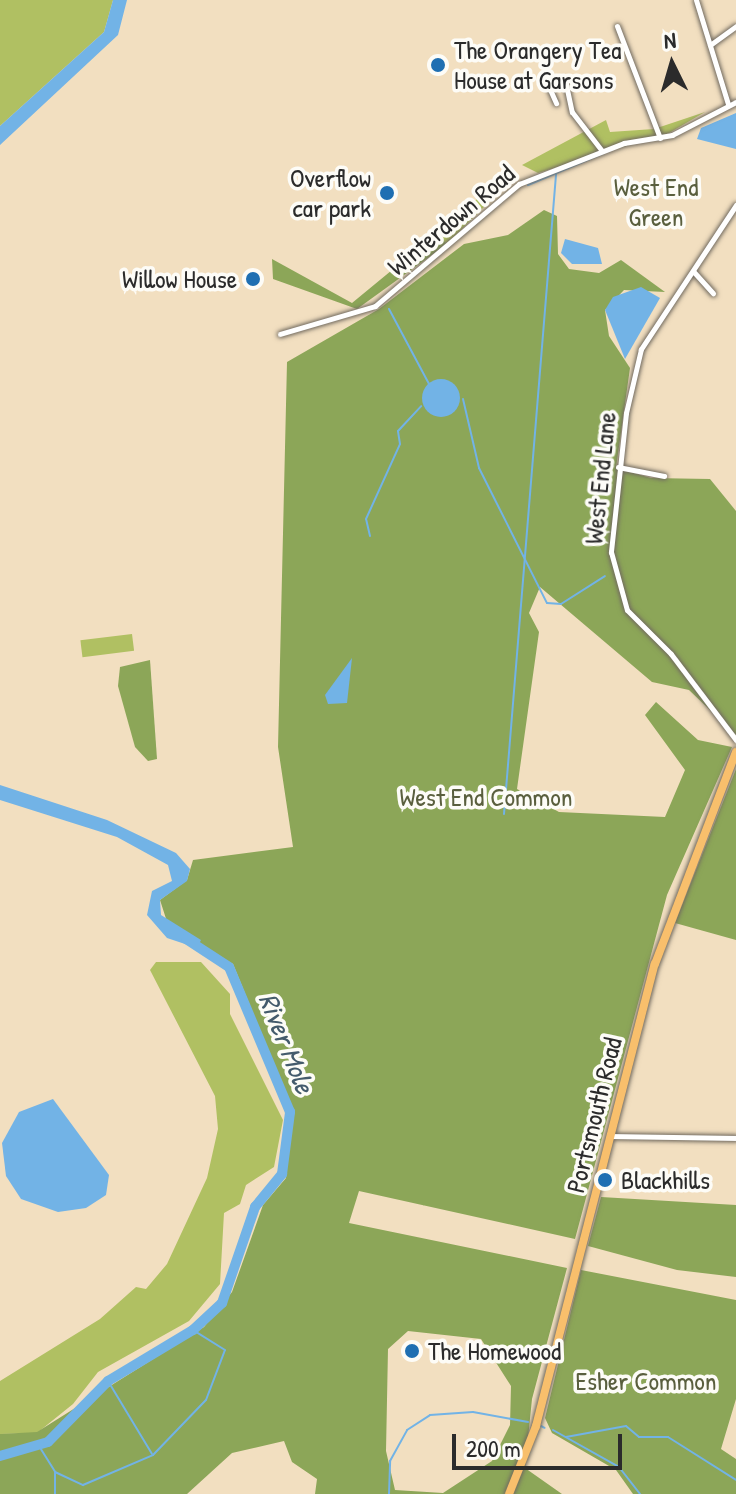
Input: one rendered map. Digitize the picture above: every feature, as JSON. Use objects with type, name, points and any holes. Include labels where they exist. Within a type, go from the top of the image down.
[{"type":"main road","name":"Portsmouth Road","points":[[509,1494],[536,1426],[655,964],[736,752]]},
{"type":"street","points":[[696,0],[728,104]]},
{"type":"street","points":[[617,26],[660,138]]},
{"type":"street","points":[[710,45],[736,26]]},
{"type":"street","points":[[565,80],[572,112],[603,151]]},
{"type":"street","points":[[548,85],[556,103]]},
{"type":"street","points":[[551,93],[566,89]]},
{"type":"street","name":"Winterdown Road","points":[[280,334],[375,306],[519,184],[603,151],[660,138],[736,102]]},
{"type":"street","name":"West End Lane","points":[[736,205],[641,349],[618,467],[611,552],[616,587],[636,622],[671,654],[736,740]]},
{"type":"street","points":[[693,271],[713,293]]},
{"type":"street","points":[[618,467],[664,476]]},
{"type":"street","points":[[611,1136],[736,1138]]},
{"type":"green space","points":[[0,0],[113,0],[104,32],[0,126]]},
{"type":"green space","points":[[705,112],[669,133],[538,173],[522,165],[606,120],[610,132],[654,129]]},
{"type":"green space","points":[[499,192],[447,244],[437,233],[484,193]]},
{"type":"green space","name":"West End Common","points":[[544,210],[557,216],[558,254],[569,269],[599,273],[621,260],[665,292],[624,290],[605,310],[609,336],[630,368],[616,468],[651,478],[710,479],[736,511],[736,735],[689,690],[652,682],[540,587],[529,613],[539,632],[517,789],[559,812],[665,817],[685,770],[645,715],[656,702],[698,740],[732,747],[667,895],[575,1239],[359,1191],[349,1223],[567,1268],[532,1399],[525,1468],[562,1494],[315,1494],[317,1479],[292,1462],[284,1441],[232,1453],[187,1494],[0,1494],[0,1434],[37,1432],[204,1327],[232,1292],[263,1205],[286,1178],[292,1109],[233,964],[169,928],[160,900],[187,880],[193,860],[293,847],[278,747],[287,362],[379,309],[464,244],[508,235]],"holes":[[[408,1331],[481,1339],[511,1386],[510,1425],[492,1461],[443,1493],[395,1490],[386,1451],[388,1349]]]},
{"type":"green space","points":[[437,233],[447,244],[357,309],[273,279],[272,259],[352,303]]},
{"type":"green space","points":[[132,634],[134,651],[82,657],[80,640]]},
{"type":"green space","points":[[150,660],[157,759],[148,761],[135,747],[118,686],[120,667]]},
{"type":"green space","points":[[736,769],[736,940],[675,923]]},
{"type":"green space","points":[[156,962],[201,962],[230,994],[230,1014],[283,1120],[274,1167],[246,1185],[240,1204],[224,1213],[220,1284],[189,1321],[98,1372],[73,1404],[37,1433],[0,1434],[0,1381],[100,1319],[136,1287],[146,1289],[167,1264],[207,1178],[218,1129],[215,1096],[150,970]]},
{"type":"green space","points":[[601,1197],[736,1205],[736,1277],[677,1270],[588,1246]]},
{"type":"green space","name":"Esher Common","points":[[581,1270],[736,1300],[736,1399],[721,1449],[736,1459],[736,1494],[633,1494],[616,1470],[552,1433],[545,1418]]},
{"type":"water","points":[[113,0],[127,0],[118,35],[0,145],[0,126],[104,32]]},
{"type":"water","points":[[736,113],[736,149],[697,139],[701,128]]},
{"type":"water","points":[[565,239],[598,248],[602,264],[572,264],[561,253]]},
{"type":"water","points":[[641,287],[660,298],[625,359],[605,310],[613,297]]},
{"type":"water","points":[[441,379],[454,385],[460,398],[454,411],[441,417],[428,411],[422,398],[428,385]]},
{"type":"water","points":[[352,658],[347,703],[328,704],[325,695]]},
{"type":"water","points":[[0,785],[107,820],[176,853],[190,869],[187,881],[160,900],[161,915],[201,940],[197,948],[167,938],[147,915],[152,891],[172,881],[168,865],[117,837],[0,800]]},
{"type":"water","points":[[53,1099],[109,1175],[106,1195],[86,1208],[58,1212],[21,1199],[6,1176],[2,1143],[19,1112]]},
{"type":"waterway","points":[[528,185],[604,153]]},
{"type":"waterway","points":[[504,814],[556,174]]},
{"type":"waterway","points":[[389,309],[429,384]]},
{"type":"waterway","points":[[463,399],[479,468],[547,603],[561,604],[605,576]]},
{"type":"waterway","points":[[370,536],[366,519],[400,444],[398,431],[421,406]]},
{"type":"waterway","name":"River Mole","points":[[0,1456],[48,1442],[108,1381],[193,1330],[222,1303],[255,1207],[282,1174],[290,1112],[229,967],[186,939]]},
{"type":"waterway","points":[[55,1472],[83,1485],[153,1455],[206,1400],[225,1350],[193,1330]]},
{"type":"waterway","points":[[108,1381],[152,1454]]},
{"type":"waterway","points":[[389,1494],[390,1461],[407,1430],[430,1415],[473,1412],[528,1422]]},
{"type":"waterway","points":[[541,1426],[545,1428]]},
{"type":"waterway","points":[[566,1437],[626,1426],[639,1437],[668,1437],[736,1480]]},
{"type":"waterway","points":[[553,1430],[619,1467],[640,1494]]},
{"type":"waterway","points":[[39,1446],[55,1472],[55,1494]]},
{"type":"place","name":"The Orangery Tea House at Garsons","points":[[438,65]]},
{"type":"place","name":"Overflow car park","points":[[387,193]]},
{"type":"place","name":"Willow House","points":[[253,279]]},
{"type":"place","name":"Blackhills","points":[[605,1180]]},
{"type":"place","name":"The Homewood","points":[[412,1351]]},
{"type":"park label","name":"West End Green","points":[[656,202]]}]
